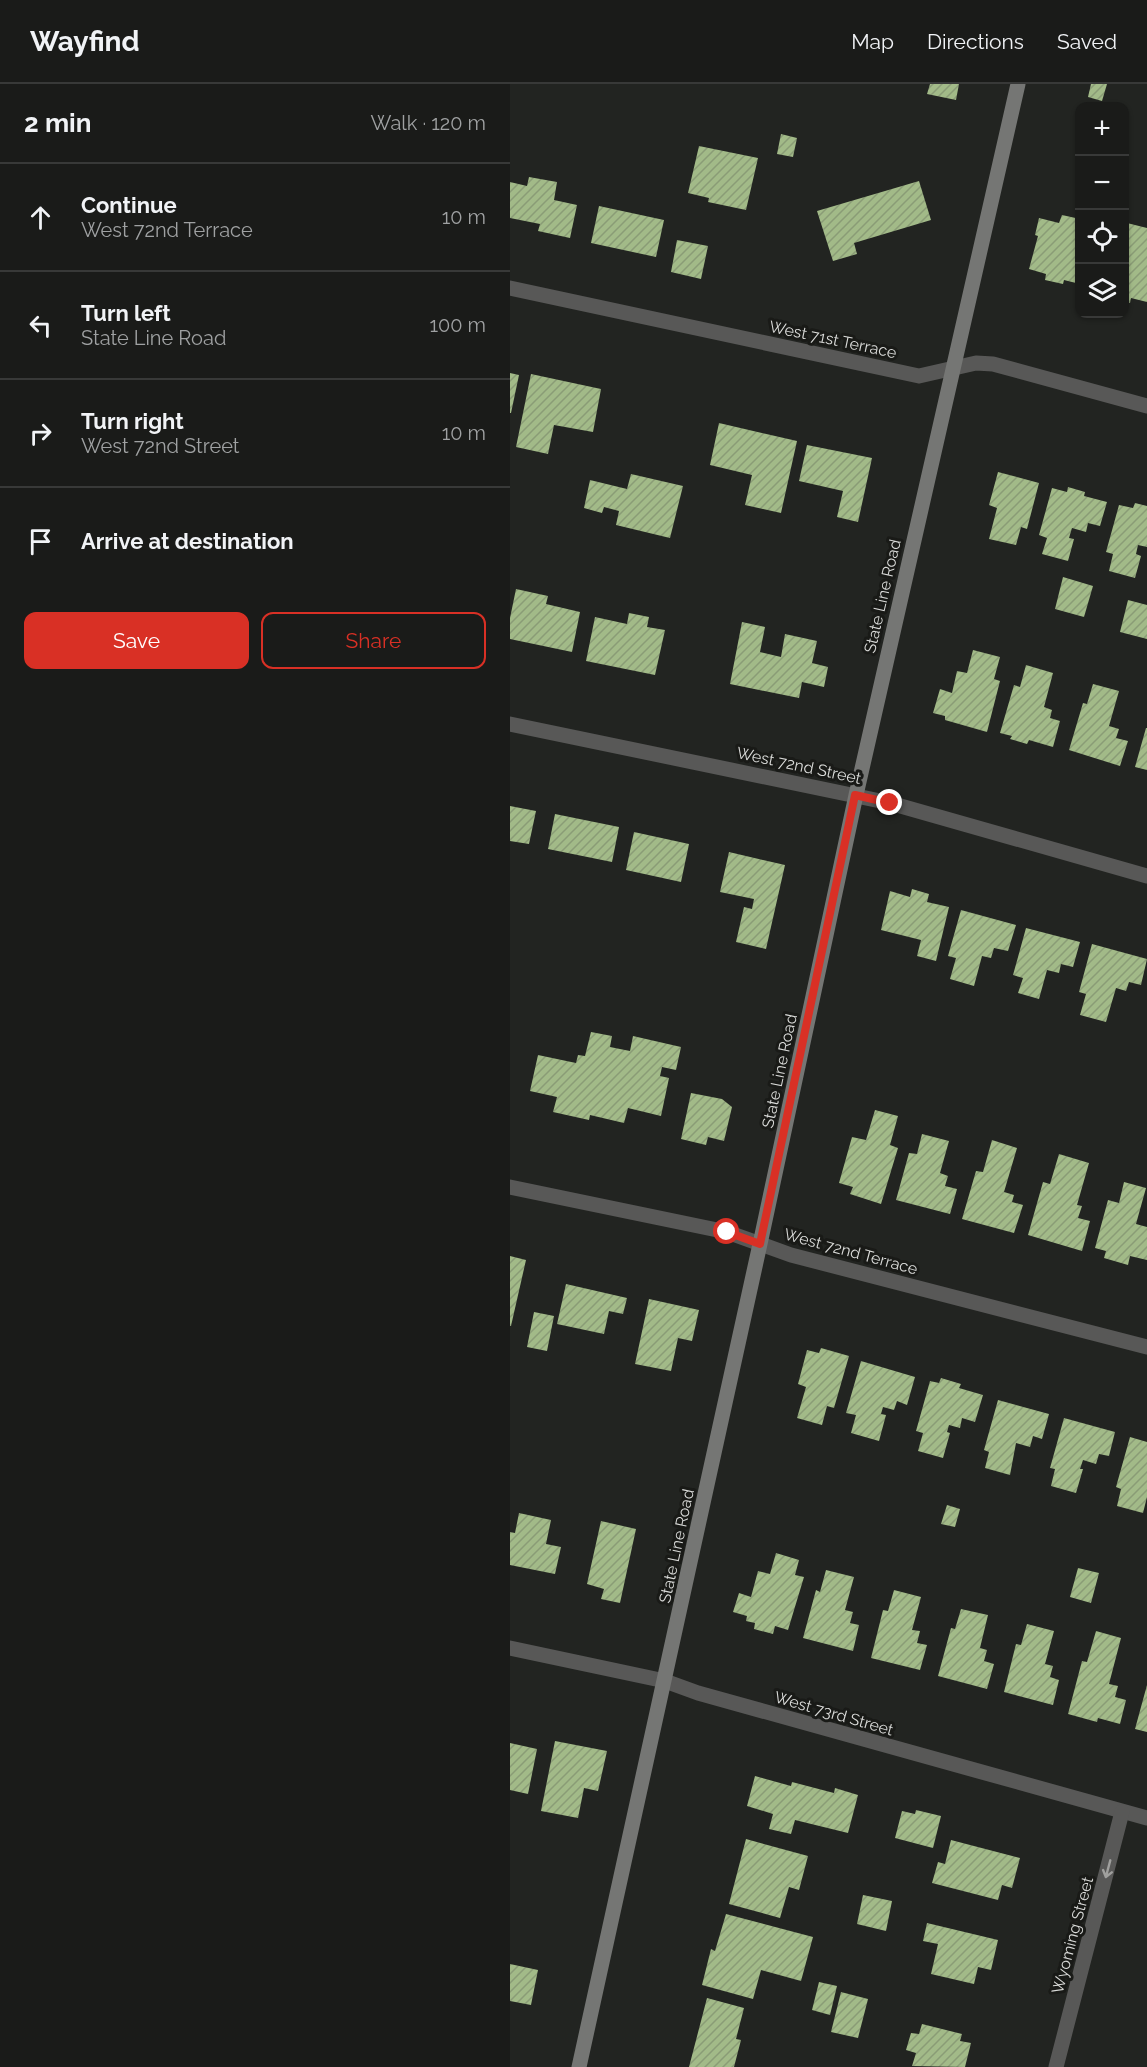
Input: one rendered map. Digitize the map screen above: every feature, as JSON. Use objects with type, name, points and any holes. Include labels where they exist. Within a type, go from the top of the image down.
[{"type":"main road","name":"State Line Road","points":[[579,2067],[760,1244],[855,795],[1018,84]]},
{"type":"street","name":"West 71st Terrace","points":[[510,288],[919,376],[976,363],[993,364],[1147,406]]},
{"type":"street","name":"West 72nd Street","points":[[510,724],[855,795],[1147,876]]},
{"type":"street","name":"West 72nd Terrace","points":[[510,1187],[727,1232],[790,1255],[1147,1347]]},
{"type":"street","name":"West 73rd Street","points":[[510,1648],[665,1681],[698,1693],[1147,1818]]},
{"type":"street","name":"Wyoming Street","points":[[1056,2067],[1122,1812]]},
{"type":"building","points":[[930,84],[959,84],[956,100],[927,94]]},
{"type":"building","points":[[1091,84],[1107,84],[1102,101],[1088,97]]},
{"type":"building","points":[[781,134],[797,138],[793,157],[777,154]]},
{"type":"building","points":[[699,146],[758,158],[746,210],[708,202],[709,198],[688,193]]},
{"type":"building","points":[[529,177],[557,182],[554,200],[577,205],[570,238],[538,231],[540,224],[510,218],[510,182],[527,186]]},
{"type":"building","points":[[919,181],[931,220],[854,243],[857,254],[833,261],[817,211]]},
{"type":"building","points":[[599,206],[664,220],[656,257],[591,243]]},
{"type":"building","points":[[1062,215],[1075,218],[1075,283],[1064,280],[1063,284],[1045,280],[1046,274],[1029,269],[1038,236],[1035,235],[1039,218],[1059,223]]},
{"type":"building","points":[[1129,224],[1147,228],[1147,302],[1131,298],[1130,303]]},
{"type":"building","points":[[677,240],[708,246],[701,279],[671,272]]},
{"type":"building","points":[[510,373],[519,375],[511,413],[510,413]]},
{"type":"building","points":[[531,374],[601,389],[593,432],[554,425],[548,454],[516,447]]},
{"type":"building","points":[[719,423],[797,441],[781,513],[745,505],[752,475],[710,465]]},
{"type":"building","points":[[807,445],[872,458],[858,522],[837,517],[843,491],[799,481]]},
{"type":"building","points":[[998,472],[1039,483],[1027,529],[1021,527],[1016,545],[989,539],[997,508],[989,505]]},
{"type":"building","points":[[631,474],[683,486],[670,538],[616,525],[619,511],[604,507],[602,513],[584,508],[590,480],[627,489]]},
{"type":"building","points":[[1068,487],[1085,492],[1084,496],[1107,502],[1100,526],[1088,523],[1086,532],[1072,528],[1069,538],[1074,539],[1068,561],[1042,554],[1047,538],[1039,535],[1052,488],[1067,492]]},
{"type":"building","points":[[1135,503],[1147,506],[1147,547],[1138,545],[1136,554],[1141,556],[1135,578],[1109,571],[1113,554],[1106,552],[1119,505],[1133,508]]},
{"type":"building","points":[[1063,577],[1093,586],[1084,617],[1055,609]]},
{"type":"building","points":[[516,589],[548,596],[546,604],[580,612],[572,652],[510,639],[510,618]]},
{"type":"building","points":[[1128,600],[1147,605],[1147,639],[1120,632]]},
{"type":"building","points":[[629,613],[649,617],[647,627],[665,630],[655,675],[586,661],[595,617],[627,624]]},
{"type":"building","points":[[742,622],[765,627],[760,652],[781,657],[785,634],[817,641],[812,663],[828,667],[824,687],[802,682],[799,698],[730,684]]},
{"type":"building","points":[[973,650],[1000,657],[994,679],[1000,681],[987,732],[945,720],[945,716],[933,713],[940,689],[952,693],[957,671],[967,673]]},
{"type":"building","points":[[1026,665],[1053,673],[1044,707],[1052,710],[1050,718],[1060,721],[1053,747],[1029,740],[1027,744],[1000,733],[1014,685],[1020,687]]},
{"type":"building","points":[[1093,684],[1119,691],[1109,726],[1119,729],[1116,738],[1128,741],[1120,766],[1069,750],[1083,703],[1087,704]]},
{"type":"building","points":[[1147,728],[1147,770],[1135,767]]},
{"type":"building","points":[[510,806],[536,811],[529,844],[510,841]]},
{"type":"building","points":[[555,814],[619,827],[612,862],[548,849]]},
{"type":"building","points":[[634,832],[689,844],[681,882],[626,870]]},
{"type":"building","points":[[729,852],[785,865],[766,949],[736,942],[744,907],[752,909],[754,899],[720,892]]},
{"type":"building","points":[[912,889],[929,894],[927,902],[949,907],[936,961],[917,956],[921,940],[881,930],[890,891],[910,897]]},
{"type":"building","points":[[961,910],[1016,925],[1008,951],[994,948],[991,958],[982,956],[974,986],[950,979],[956,958],[948,956]]},
{"type":"building","points":[[1026,928],[1080,942],[1073,967],[1061,964],[1059,973],[1047,970],[1039,999],[1018,993],[1023,978],[1013,975]]},
{"type":"building","points":[[1092,944],[1147,959],[1141,985],[1129,982],[1126,991],[1116,988],[1106,1022],[1080,1015],[1086,994],[1079,992]]},
{"type":"building","points":[[591,1032],[612,1036],[610,1047],[630,1051],[633,1036],[681,1047],[676,1070],[662,1067],[660,1076],[669,1078],[661,1116],[628,1108],[624,1123],[590,1115],[589,1120],[553,1112],[557,1097],[530,1091],[538,1055],[576,1063],[578,1055],[585,1056]]},
{"type":"building","points":[[691,1093],[722,1099],[732,1107],[724,1141],[708,1137],[706,1145],[681,1139]]},
{"type":"building","points":[[875,1110],[898,1116],[890,1145],[898,1148],[881,1204],[850,1194],[853,1187],[839,1183],[852,1137],[866,1140]]},
{"type":"building","points":[[922,1134],[949,1141],[940,1173],[948,1176],[945,1186],[957,1189],[950,1214],[896,1200],[909,1153],[917,1154]]},
{"type":"building","points":[[992,1140],[1017,1148],[1004,1192],[1014,1195],[1012,1202],[1023,1205],[1014,1233],[962,1219],[976,1171],[983,1172]]},
{"type":"building","points":[[1059,1154],[1089,1163],[1077,1205],[1082,1206],[1078,1218],[1090,1221],[1082,1251],[1028,1235],[1043,1182],[1050,1184]]},
{"type":"building","points":[[1124,1182],[1146,1188],[1136,1224],[1147,1227],[1147,1260],[1130,1256],[1128,1265],[1104,1258],[1106,1251],[1095,1248],[1108,1200],[1119,1203]]},
{"type":"building","points":[[510,1256],[526,1260],[511,1326],[510,1326]]},
{"type":"building","points":[[566,1284],[627,1298],[623,1314],[609,1311],[604,1334],[557,1324]]},
{"type":"building","points":[[649,1299],[699,1310],[692,1341],[678,1338],[671,1371],[635,1364]]},
{"type":"building","points":[[534,1312],[554,1316],[547,1351],[527,1347]]},
{"type":"building","points":[[821,1348],[849,1356],[834,1408],[827,1406],[822,1425],[797,1418],[806,1387],[798,1384],[807,1350],[819,1353]]},
{"type":"building","points":[[861,1361],[915,1377],[907,1405],[897,1401],[894,1410],[883,1407],[881,1414],[886,1415],[879,1441],[851,1433],[856,1415],[846,1413]]},
{"type":"building","points":[[941,1378],[961,1384],[959,1388],[983,1395],[975,1422],[962,1418],[960,1428],[949,1425],[947,1432],[950,1433],[943,1458],[918,1451],[923,1433],[916,1431],[930,1381],[939,1383]]},
{"type":"building","points":[[998,1400],[1049,1414],[1042,1439],[1033,1436],[1030,1447],[1016,1443],[1010,1475],[985,1468],[989,1452],[984,1450]]},
{"type":"building","points":[[1064,1418],[1115,1432],[1109,1456],[1099,1454],[1096,1464],[1083,1460],[1080,1469],[1083,1469],[1076,1493],[1051,1486],[1055,1469],[1050,1468]]},
{"type":"building","points":[[1130,1437],[1147,1442],[1147,1497],[1143,1513],[1117,1506],[1121,1489],[1116,1487]]},
{"type":"building","points":[[947,1505],[960,1509],[955,1527],[941,1524]]},
{"type":"building","points":[[519,1513],[551,1520],[546,1544],[561,1547],[555,1574],[510,1565],[510,1532],[515,1533]]},
{"type":"building","points":[[601,1521],[636,1529],[620,1603],[601,1599],[604,1589],[587,1584]]},
{"type":"building","points":[[776,1553],[799,1560],[795,1575],[804,1577],[788,1630],[775,1626],[773,1634],[754,1629],[755,1623],[746,1621],[747,1616],[733,1612],[739,1593],[751,1597],[758,1571],[770,1574]]},
{"type":"building","points":[[1078,1568],[1099,1573],[1091,1603],[1070,1597]]},
{"type":"building","points":[[826,1570],[854,1577],[845,1610],[853,1612],[850,1623],[859,1625],[853,1651],[803,1638],[816,1590],[820,1592]]},
{"type":"building","points":[[894,1590],[921,1597],[912,1630],[920,1631],[917,1643],[927,1645],[920,1670],[871,1658],[883,1610],[888,1611]]},
{"type":"building","points":[[961,1609],[988,1615],[980,1648],[987,1650],[984,1661],[994,1664],[987,1689],[938,1676],[951,1628],[955,1629]]},
{"type":"building","points":[[1027,1624],[1054,1631],[1045,1664],[1053,1666],[1050,1677],[1059,1680],[1053,1705],[1004,1692],[1016,1644],[1021,1645]]},
{"type":"building","points":[[1096,1631],[1121,1638],[1109,1684],[1118,1686],[1115,1697],[1126,1700],[1120,1724],[1098,1718],[1097,1722],[1068,1714],[1082,1661],[1087,1662]]},
{"type":"building","points":[[1147,1685],[1147,1732],[1135,1729]]},
{"type":"building","points":[[555,1741],[607,1751],[598,1791],[584,1788],[578,1818],[541,1811]]},
{"type":"building","points":[[510,1743],[537,1749],[528,1794],[510,1790]]},
{"type":"building","points":[[755,1776],[791,1786],[792,1782],[834,1793],[835,1788],[858,1795],[848,1833],[795,1820],[791,1834],[769,1829],[773,1814],[747,1806]]},
{"type":"building","points":[[916,1810],[941,1816],[933,1848],[895,1838],[902,1811],[915,1814]]},
{"type":"building","points":[[746,1839],[808,1856],[799,1890],[789,1887],[780,1918],[729,1904]]},
{"type":"building","points":[[951,1840],[1020,1858],[1012,1888],[1002,1885],[998,1900],[932,1883],[938,1862],[945,1864]]},
{"type":"building","points":[[863,1895],[892,1901],[886,1931],[857,1924]]},
{"type":"building","points":[[726,1914],[813,1937],[801,1981],[761,1970],[753,1999],[702,1985],[711,1949],[715,1951]]},
{"type":"building","points":[[927,1923],[998,1940],[991,1970],[978,1967],[974,1984],[931,1974],[938,1944],[923,1941]]},
{"type":"building","points":[[510,1964],[538,1970],[531,2005],[510,2001]]},
{"type":"building","points":[[819,1982],[837,1986],[830,2015],[812,2010]]},
{"type":"building","points":[[841,1992],[868,1999],[858,2038],[831,2032]]},
{"type":"building","points":[[707,1998],[744,2008],[736,2039],[741,2040],[734,2067],[689,2067]]},
{"type":"building","points":[[922,2024],[962,2034],[960,2041],[971,2043],[965,2067],[912,2066],[916,2053],[906,2050],[911,2033],[919,2034]]},
{"type":"route","points":[[727,1232],[760,1244],[855,795],[890,803]]}]
